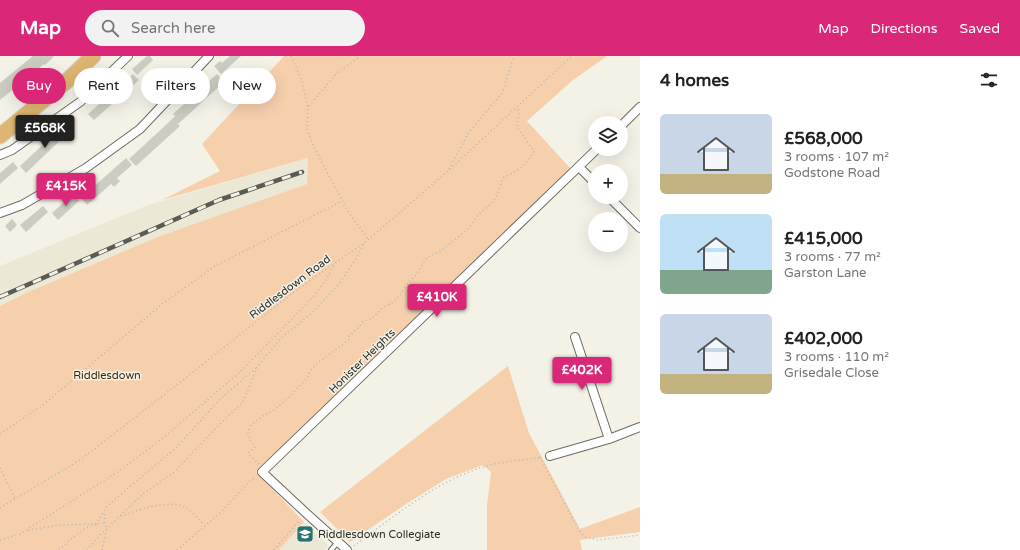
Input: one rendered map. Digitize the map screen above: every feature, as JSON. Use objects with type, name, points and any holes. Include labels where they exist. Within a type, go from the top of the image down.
[{"type":"highway","points":[[0,136],[68,80],[93,56]]},
{"type":"street","points":[[0,155],[12,150],[80,102],[128,56]]},
{"type":"street","points":[[0,213],[22,205],[86,168],[140,129],[209,56]]},
{"type":"street","points":[[628,119],[640,107]]},
{"type":"street","name":"Honister Heights","points":[[264,471],[590,156]]},
{"type":"street","points":[[579,167],[588,176]]},
{"type":"street","points":[[616,204],[640,228]]},
{"type":"street","points":[[575,336],[609,438]]},
{"type":"street","points":[[550,456],[640,427]]},
{"type":"street","points":[[264,471],[306,513],[348,550]]},
{"type":"lane","points":[[331,550],[338,542]]},
{"type":"path","points":[[291,56],[301,79],[308,107],[307,129],[313,146],[347,210],[368,240]]},
{"type":"path","points":[[308,107],[337,73],[360,56]]},
{"type":"path","points":[[448,171],[469,132],[502,93],[514,56]]},
{"type":"path","name":"Riddlesdown Road","points":[[0,508],[80,460],[291,294],[368,240],[448,171],[572,56]]},
{"type":"path","points":[[177,550],[220,513],[251,480],[259,476],[264,471],[248,453],[255,447],[250,440],[248,433],[250,426],[274,410],[287,399],[308,377],[310,371],[322,359],[329,356],[349,340],[349,336],[364,321],[371,319],[384,307],[395,301],[416,275],[427,257],[441,250],[469,228],[478,215],[493,202],[503,178],[522,168],[531,157],[534,151],[517,127],[519,115],[518,107]]},
{"type":"path","points":[[0,434],[43,405],[161,305],[215,266],[342,201]]},
{"type":"path","points":[[59,550],[82,530],[96,524],[107,506],[177,447],[218,401],[257,367],[282,337],[312,313],[338,285],[354,262],[364,242]]},
{"type":"path","points":[[0,540],[20,534],[27,530],[122,469],[164,437],[234,377],[314,296],[326,280],[335,263]]},
{"type":"path","points":[[87,550],[144,493],[173,473],[243,402],[257,367]]},
{"type":"path","points":[[348,550],[409,505],[449,480],[491,465],[550,456]]},
{"type":"path","points":[[540,458],[579,530],[586,537],[598,540],[640,535]]},
{"type":"path","points":[[0,468],[15,499]]},
{"type":"path","points":[[120,516],[150,507],[168,504],[185,507],[198,518],[204,526]]},
{"type":"path","points":[[102,550],[108,528],[104,511]]},
{"type":"path","points":[[274,550],[306,513]]},
{"type":"path","points":[[27,530],[60,525],[106,523]]},
{"type":"shaded area","points":[[309,158],[307,184],[160,236],[0,309],[0,266],[148,205]]},
{"type":"shaded area","name":"Riddlesdown Collegiate","points":[[304,522],[328,545],[325,550],[279,550]]},
{"type":"green space","name":"Riddlesdown","points":[[284,56],[607,56],[573,80],[527,121],[570,168],[256,472],[304,522],[279,550],[0,550],[0,306],[26,293],[160,236],[307,184],[308,158],[162,200],[220,171],[202,144],[239,104],[276,104],[276,68],[273,68]]},
{"type":"green space","points":[[508,366],[529,433],[580,529],[640,507],[640,532],[580,540],[582,550],[487,550],[487,505],[491,472],[483,465],[446,479],[350,542],[320,512]]},
{"type":"building","points":[[33,56],[54,56],[45,65],[44,64],[39,68],[18,68]]},
{"type":"building","points":[[147,56],[150,56],[153,60],[144,68],[141,68],[141,71],[137,75],[133,68]]},
{"type":"building","points":[[230,56],[241,56],[228,68],[218,68],[218,71],[214,66],[220,61],[222,63]]},
{"type":"building","points":[[12,73],[12,90],[0,100],[0,83]]},
{"type":"building","points":[[133,74],[139,80],[133,85]]},
{"type":"building","points":[[217,74],[218,75],[218,87],[210,95],[210,80]]},
{"type":"building","points":[[99,104],[112,104],[94,120],[88,114]]},
{"type":"building","points":[[184,104],[200,104],[178,124],[180,126],[136,166],[129,159],[175,116],[173,114]]},
{"type":"building","points":[[64,125],[70,131],[26,173],[20,166]]},
{"type":"building","points":[[126,158],[132,165],[117,178],[120,181],[114,187],[111,184],[87,205],[81,198]]},
{"type":"building","points":[[13,162],[18,168],[0,184],[0,173]]},
{"type":"building","points":[[73,194],[79,201],[58,220],[52,213]]},
{"type":"building","points":[[43,206],[48,212],[26,232],[20,225]]},
{"type":"building","points":[[12,219],[17,225],[10,232],[5,226]]},
{"type":"railway","points":[[0,297],[219,200],[302,172]]},
{"type":"place","name":"Riddlesdown Collegiate","points":[[305,534]]}]
